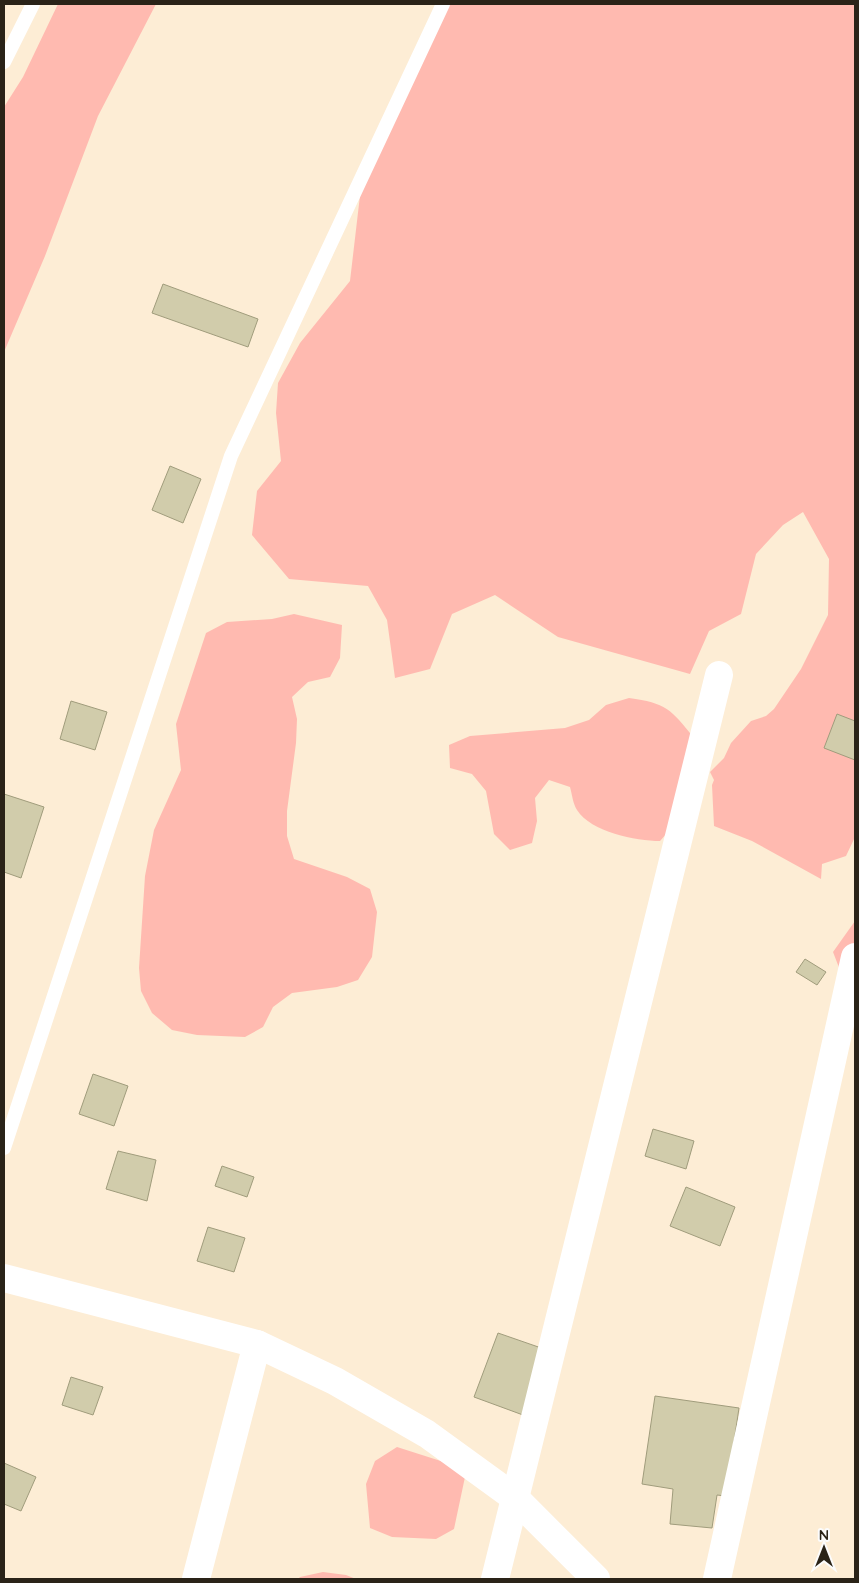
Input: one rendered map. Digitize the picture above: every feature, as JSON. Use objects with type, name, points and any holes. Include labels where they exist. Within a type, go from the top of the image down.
[{"type":"street","points":[[495,1579],[719,675]]},
{"type":"street","points":[[717,1579],[855,957]]},
{"type":"street","points":[[4,1278],[257,1344],[335,1381],[427,1434],[515,1498],[596,1579]]},
{"type":"street","points":[[196,1579],[257,1344]]},
{"type":"lane","points":[[4,62],[33,4]]},
{"type":"lane","points":[[4,1148],[230,456],[443,4]]},
{"type":"shaded area","points":[[58,4],[156,4],[98,116],[45,256],[4,352],[4,107],[23,77]]},
{"type":"shaded area","points":[[444,4],[855,4],[855,837],[846,856],[822,864],[821,879],[752,841],[714,826],[712,785],[714,780],[710,772],[724,758],[731,743],[751,721],[766,716],[774,709],[801,669],[828,615],[829,559],[803,512],[783,525],[756,554],[741,614],[709,631],[690,674],[558,637],[495,595],[452,614],[430,669],[395,678],[387,620],[368,586],[289,579],[252,535],[257,491],[281,461],[276,413],[278,383],[300,343],[350,281],[363,170]]},
{"type":"shaded area","points":[[294,614],[342,625],[340,658],[330,677],[308,682],[292,697],[297,719],[296,743],[287,811],[287,836],[294,859],[347,877],[370,889],[377,912],[372,957],[358,980],[337,987],[292,993],[273,1007],[263,1027],[245,1037],[197,1035],[172,1030],[152,1013],[141,991],[139,968],[145,876],[154,830],[181,770],[176,724],[206,633],[227,622],[272,619]]},
{"type":"shaded area","points":[[629,698],[652,702],[667,709],[694,738],[675,824],[660,841],[650,841],[615,834],[592,824],[584,818],[576,808],[570,787],[549,780],[535,798],[537,821],[532,843],[510,850],[494,834],[486,791],[472,774],[450,768],[449,745],[470,736],[565,728],[589,720],[606,705]]},
{"type":"shaded area","points":[[855,921],[855,999],[850,996],[833,952]]},
{"type":"shaded area","points":[[397,1447],[447,1463],[465,1477],[454,1529],[436,1539],[392,1537],[370,1528],[366,1484],[375,1461]]},
{"type":"shaded area","points":[[323,1572],[346,1575],[356,1579],[298,1579]]},
{"type":"building","points":[[163,284],[258,319],[248,347],[152,313]]},
{"type":"building","points":[[170,466],[201,479],[183,523],[152,510]]},
{"type":"building","points":[[71,701],[107,712],[95,750],[60,739]]},
{"type":"building","points":[[837,714],[855,721],[855,760],[824,748]]},
{"type":"building","points":[[4,794],[44,807],[21,878],[4,872]]},
{"type":"building","points":[[805,959],[826,972],[817,985],[796,972]]},
{"type":"building","points":[[93,1074],[128,1086],[114,1126],[79,1114]]},
{"type":"building","points":[[653,1129],[694,1141],[686,1169],[645,1156]]},
{"type":"building","points":[[118,1151],[156,1160],[147,1201],[106,1189]]},
{"type":"building","points":[[222,1166],[254,1177],[247,1197],[215,1186]]},
{"type":"building","points":[[686,1187],[735,1207],[720,1246],[670,1226]]},
{"type":"building","points":[[208,1227],[245,1238],[234,1272],[197,1261]]},
{"type":"building","points":[[498,1333],[547,1350],[523,1415],[474,1397]]},
{"type":"building","points":[[71,1377],[103,1387],[93,1415],[62,1405]]},
{"type":"building","points":[[655,1396],[739,1408],[726,1496],[717,1495],[712,1528],[670,1524],[673,1489],[642,1484]]},
{"type":"building","points":[[4,1463],[36,1477],[21,1511],[4,1504]]}]
